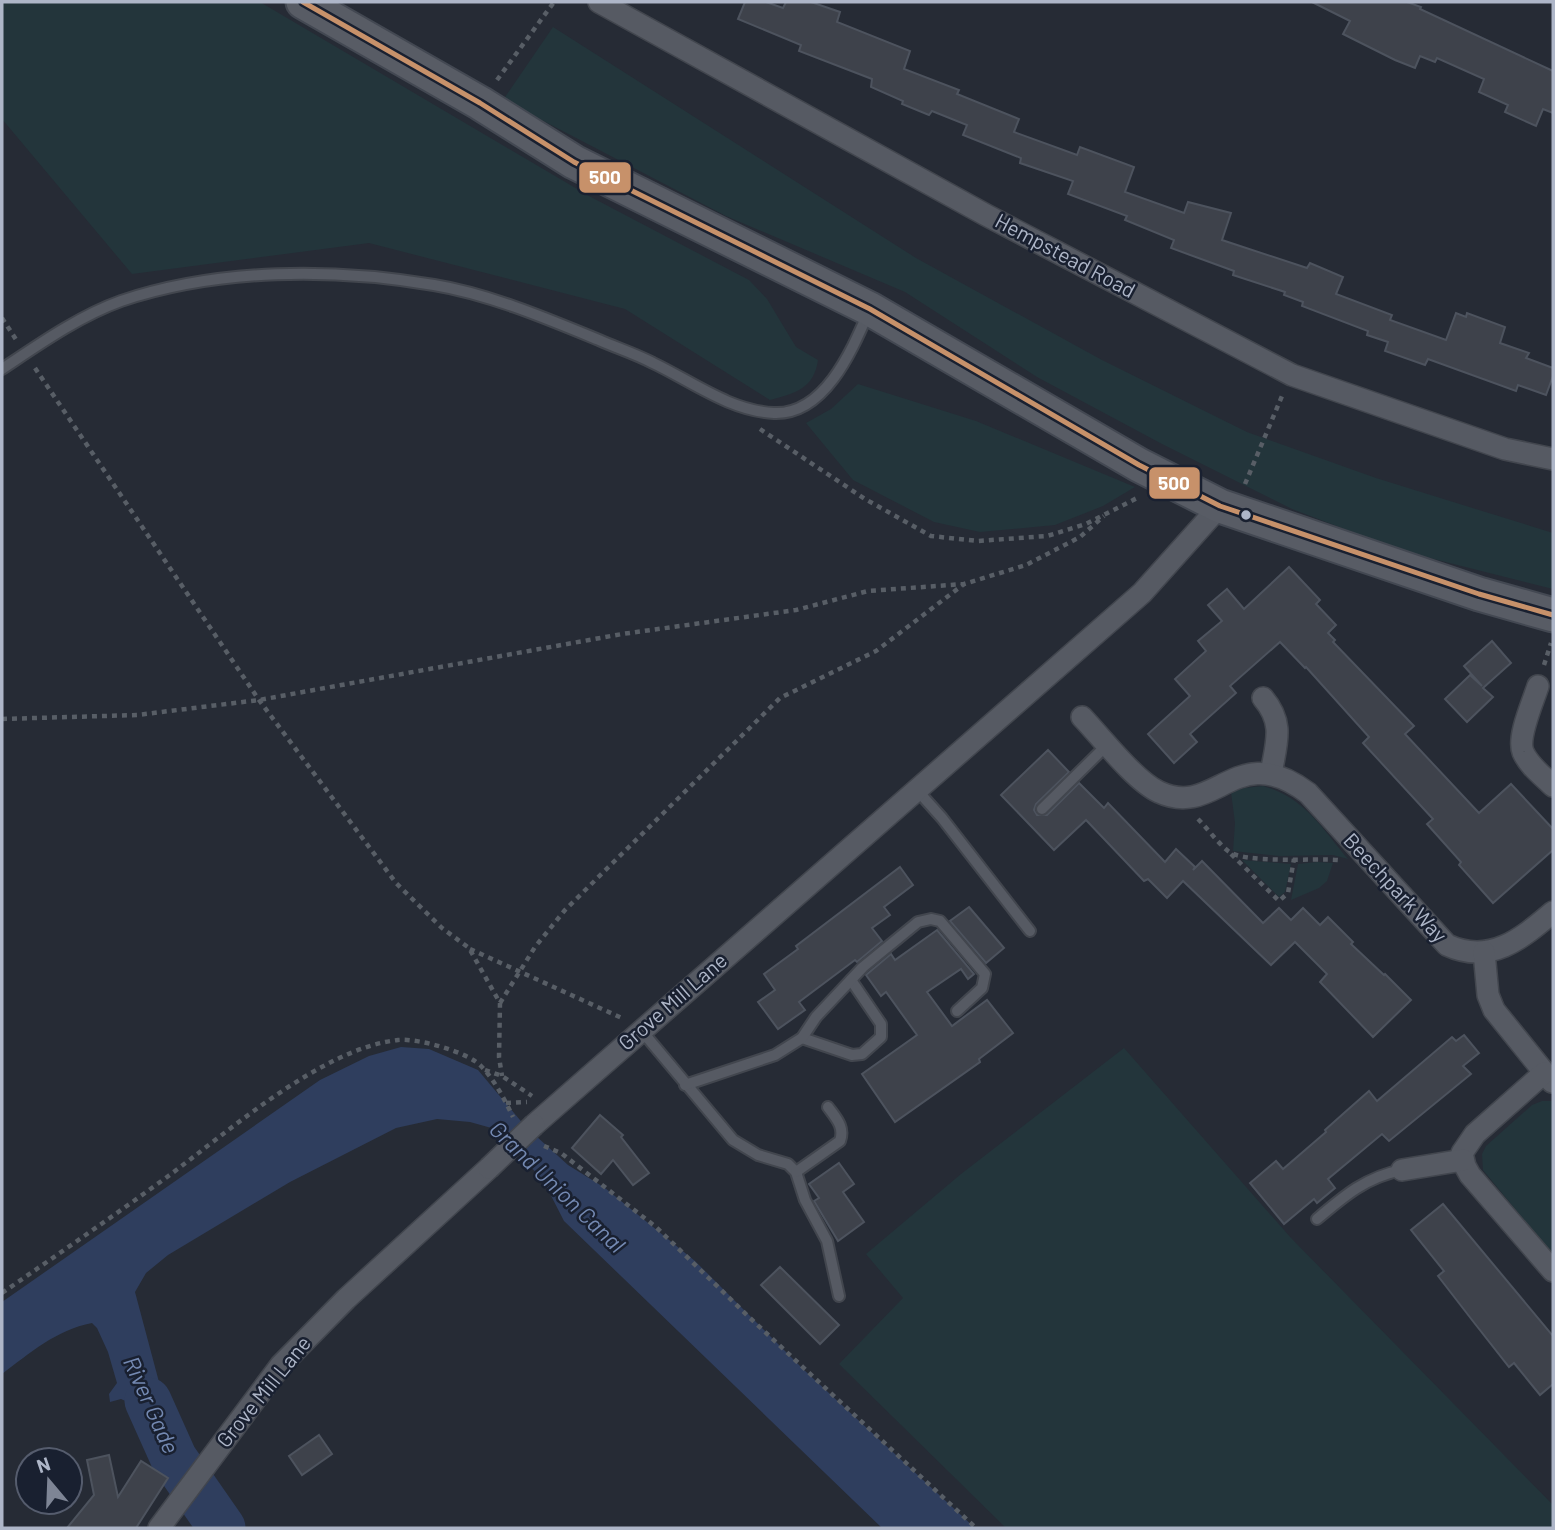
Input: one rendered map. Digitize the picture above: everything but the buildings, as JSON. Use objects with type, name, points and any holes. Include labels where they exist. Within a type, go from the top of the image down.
[{"type":"main road","points":[[303,2],[480,103],[574,162],[870,309],[1170,481],[1231,499],[1466,590],[1553,615]]},
{"type":"street","name":"Hempstead Road","points":[[599,2],[986,215],[1292,374],[1505,449],[1553,459]]},
{"type":"street","name":"Grove Mill Lane","points":[[159,1528],[281,1365],[346,1299],[641,1030],[1142,593],[1231,499]]},
{"type":"street","points":[[1538,686],[1522,734],[1521,747],[1529,762],[1553,786]]},
{"type":"street","points":[[1082,717],[1144,782],[1157,791],[1183,798],[1195,798],[1231,778],[1258,773],[1271,774],[1278,734],[1277,719],[1263,698]]},
{"type":"street","name":"Beechpark Way","points":[[1271,774],[1288,780],[1308,793],[1447,945],[1469,953],[1484,952]]},
{"type":"street","points":[[1553,912],[1515,941],[1499,949],[1484,952],[1488,995],[1494,1010],[1549,1078],[1475,1134],[1462,1153],[1470,1175],[1553,1271]]},
{"type":"street","points":[[1402,1170],[1463,1160]]},
{"type":"lane","points":[[2,369],[83,319],[119,302],[173,288],[246,278],[353,276],[436,285],[507,305],[652,362],[734,405],[775,413],[801,407],[819,396],[842,368],[870,309]]},
{"type":"lane","points":[[1042,809],[1108,744]]},
{"type":"lane","points":[[917,790],[943,818],[1030,931]]},
{"type":"lane","points":[[685,1085],[775,1055],[802,1038],[816,1017],[851,980],[918,922],[931,919],[940,921],[985,974],[982,988],[957,1011]]},
{"type":"lane","points":[[802,1038],[852,1055],[862,1054],[881,1037],[881,1024],[851,980]]},
{"type":"lane","points":[[641,1030],[733,1140],[758,1156],[788,1164],[796,1172],[806,1200],[827,1241],[839,1296]]},
{"type":"lane","points":[[796,1172],[840,1141],[842,1127],[828,1107]]},
{"type":"lane","points":[[1317,1219],[1360,1184],[1383,1173],[1402,1170]]},
{"type":"path","points":[[480,103],[554,2]]},
{"type":"path","points":[[2,318],[259,700],[396,883],[442,928],[469,948],[621,1016],[641,1030]]},
{"type":"path","points":[[1231,499],[1292,374]]},
{"type":"path","points":[[734,405],[768,436],[865,499],[931,536],[978,541],[1048,536],[1104,516],[1170,481]]},
{"type":"path","points":[[2,719],[137,715],[259,700],[622,634],[796,610],[868,591],[964,584],[1026,565],[1080,537],[1104,516]]},
{"type":"path","points":[[502,1076],[499,1056],[500,1003],[535,947],[565,910],[780,698],[876,651],[964,584]]},
{"type":"path","points":[[1538,686],[1553,636]]},
{"type":"path","points":[[1183,798],[1231,854],[1279,901],[1289,893],[1294,859]]},
{"type":"path","points":[[1231,854],[1272,860],[1321,858],[1352,864],[1369,860]]},
{"type":"path","points":[[469,948],[500,1003]]},
{"type":"path","points":[[2,1293],[124,1208],[246,1116],[318,1069],[367,1047],[400,1040],[436,1044],[481,1065],[506,1103],[561,1153],[656,1227],[976,1528]]},
{"type":"path","points":[[484,1070],[502,1076],[535,1097],[534,1127]]},
{"type":"shaded area","points":[[2,2],[260,2],[589,196],[749,280],[767,299],[796,347],[818,360],[816,370],[808,384],[802,388],[770,400],[625,309],[369,243],[132,274],[2,119]]},
{"type":"shaded area","points":[[553,27],[916,258],[1102,360],[1247,432],[1376,478],[1553,533],[1553,589],[1402,551],[1292,509],[1037,377],[905,292],[726,216],[503,100]]},
{"type":"shaded area","points":[[858,384],[976,421],[1135,487],[1103,506],[1055,525],[980,532],[934,522],[853,480],[806,423],[831,409]]},
{"type":"shaded area","points":[[1263,786],[1278,791],[1301,806],[1348,859],[1333,855],[1280,856],[1233,851],[1235,823],[1231,792]]},
{"type":"shaded area","points":[[1242,860],[1291,864],[1285,892],[1279,897]]},
{"type":"shaded area","points":[[1333,863],[1327,881],[1319,888],[1291,900],[1298,864]]},
{"type":"shaded area","points":[[1124,1048],[1291,1238],[1553,1505],[1553,1528],[1006,1528],[839,1364],[903,1298],[866,1254],[961,1174]]},
{"type":"shaded area","points":[[1553,1101],[1553,1255],[1483,1170],[1482,1154],[1486,1146],[1532,1105]]},
{"type":"water","name":"Grand Union Canal","points":[[401,1047],[429,1049],[478,1070],[525,1126],[568,1165],[605,1188],[695,1261],[803,1369],[975,1528],[882,1528],[564,1221],[543,1180],[495,1129],[470,1122],[437,1119],[396,1128],[290,1182],[168,1255],[146,1273],[135,1292],[163,1397],[181,1447],[174,1459],[161,1466],[132,1404],[121,1399],[110,1402],[109,1394],[117,1383],[108,1352],[92,1323],[55,1337],[2,1374],[2,1302],[320,1080],[369,1056]]},
{"type":"waterway","name":"River Gade","points":[[148,1401],[174,1459],[222,1528]]},
{"type":"transit line","name":"500","points":[[303,2],[480,103],[574,162],[870,309],[1139,465],[1220,506],[1479,594],[1553,615]]}]
